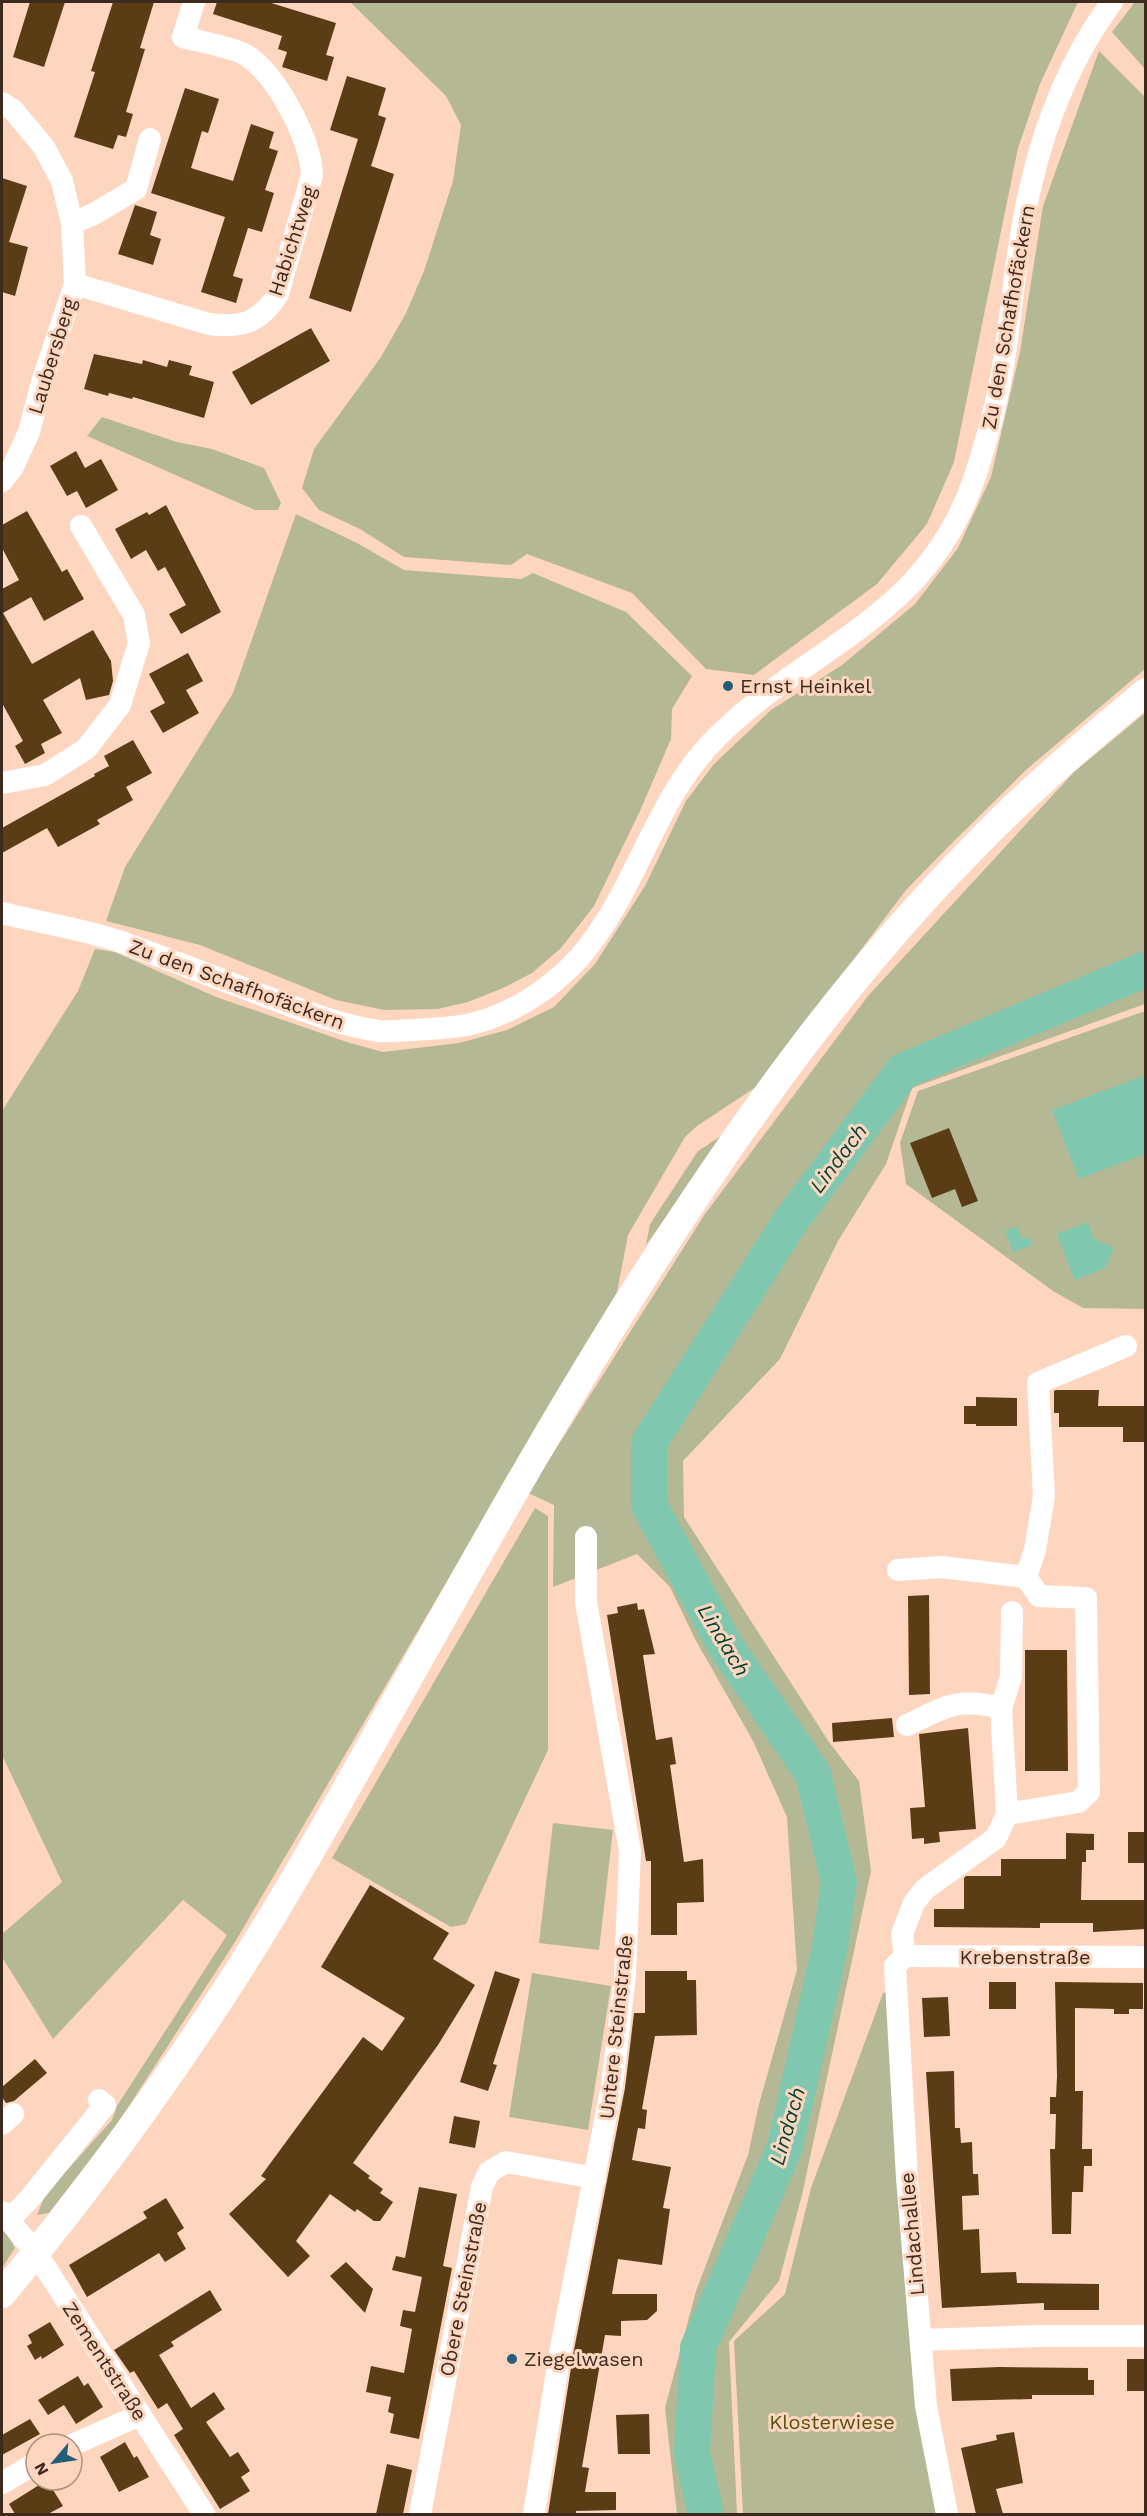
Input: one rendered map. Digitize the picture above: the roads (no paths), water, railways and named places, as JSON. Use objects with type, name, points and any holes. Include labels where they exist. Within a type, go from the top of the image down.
[{"type":"main road","points":[[2,2294],[127,2134],[226,1989],[326,1825],[524,1477],[630,1299],[759,1108],[882,947],[974,847],[1037,785],[1146,692]]},
{"type":"street","name":"Habichtweg","points":[[75,284],[209,324],[232,327],[254,320],[268,309],[278,294],[312,176],[312,160],[296,118],[272,82],[246,55],[183,37],[194,2]]},
{"type":"street","name":"Zu den Schafhofäckern","points":[[2,913],[116,940],[331,1020],[381,1031],[469,1024],[526,1001],[545,989],[575,962],[605,927],[669,802],[689,770],[716,737],[763,696],[855,633],[889,606],[923,573],[962,511],[987,439],[1004,364],[1030,188],[1044,135],[1063,87],[1099,20],[1112,2]]},
{"type":"street","name":"Laubersberg","points":[[2,103],[13,110],[44,147],[62,181],[72,224],[75,284],[42,382],[29,432],[13,467],[2,481]]},
{"type":"street","points":[[72,224],[93,215],[136,189],[150,139]]},
{"type":"street","points":[[2,783],[45,775],[86,748],[120,705],[139,643],[134,615],[81,526]]},
{"type":"street","points":[[1026,1577],[1035,1550],[1044,1496],[1038,1383],[1126,1346]]},
{"type":"street","name":"Untere Steinstraße","points":[[534,2514],[560,2353],[596,2178],[612,2085],[625,1976],[630,1851],[586,1602],[586,1537]]},
{"type":"street","points":[[898,1570],[942,1567],[1026,1577],[1039,1596],[1086,1598],[1089,1792],[1078,1802],[1006,1814],[1001,1708],[1011,1677],[1012,1612]]},
{"type":"street","points":[[906,1725],[957,1703],[979,1702],[1001,1708]]},
{"type":"street","name":"Lindachallee","points":[[948,2514],[926,2406],[907,2178],[895,1966],[905,1956],[902,1934],[914,1903],[925,1889],[996,1838],[1006,1814]]},
{"type":"street","name":"Krebenstraße","points":[[905,1956],[1146,1957]]},
{"type":"street","points":[[5,2216],[32,2197],[92,2123],[105,2105],[99,2100]]},
{"type":"street","name":"Obere Steinstraße","points":[[420,2514],[482,2187],[489,2172],[506,2162],[596,2178]]},
{"type":"street","name":"Zementstraße","points":[[5,2216],[36,2253],[204,2514]]},
{"type":"street","points":[[921,2340],[1041,2336],[1146,2337]]},
{"type":"street","points":[[84,2440],[140,2415]]},
{"type":"street","points":[[2,2483],[24,2470]]},
{"type":"waterway","name":"Lindach","points":[[706,2514],[692,2453],[698,2348],[785,2147],[830,1947],[839,1882],[813,1774],[725,1645],[649,1505],[649,1443],[790,1222],[903,1071],[1146,969]]},
{"type":"place","name":"Ernst Heinkel","points":[[728,686]]},
{"type":"place","name":"Ziegelwasen","points":[[512,2359]]},
{"type":"park label","name":"Klosterwiese","points":[[832,2422]]}]
